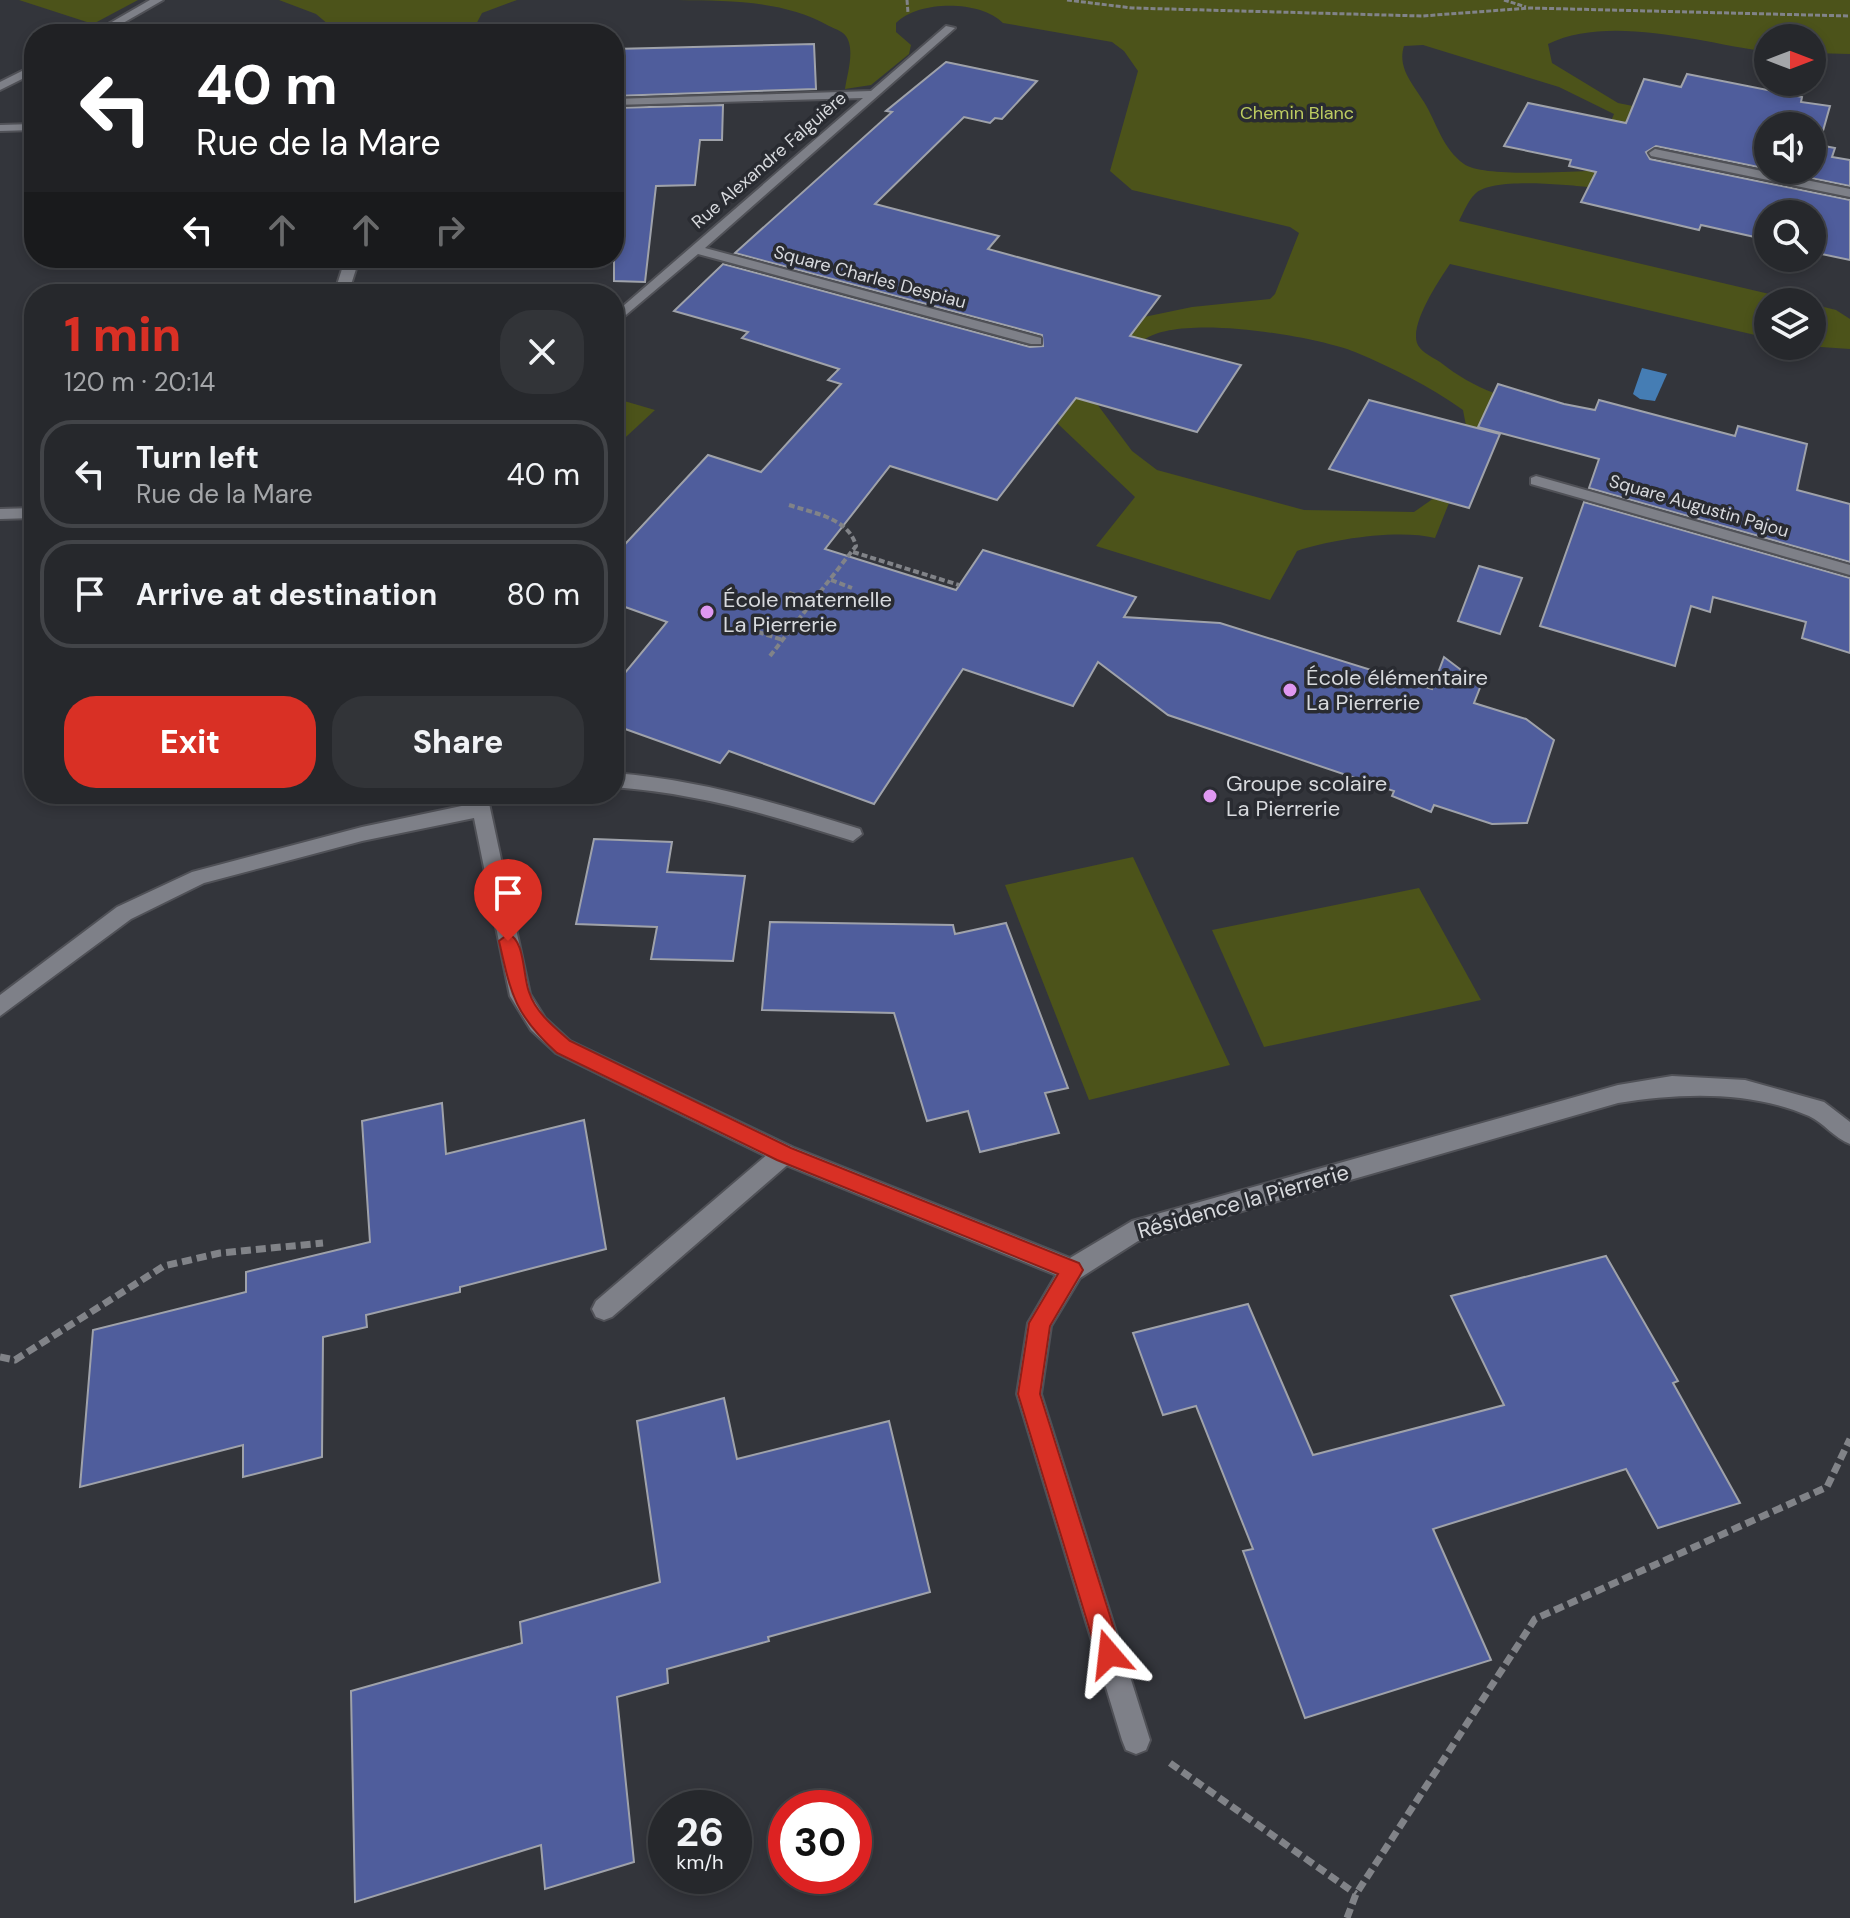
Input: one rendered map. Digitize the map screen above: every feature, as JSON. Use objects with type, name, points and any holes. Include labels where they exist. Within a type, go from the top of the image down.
[{"type":"street","points":[[114,24],[158,0]]},
{"type":"street","name":"Rue Alexandre Falguière","points":[[624,312],[950,28]]},
{"type":"street","points":[[0,87],[24,74]]},
{"type":"street","points":[[624,102],[875,94]]},
{"type":"street","points":[[0,128],[24,127]]},
{"type":"street","points":[[1655,153],[1850,193]]},
{"type":"street","name":"Square Charles Despiau","points":[[694,249],[1036,341]]},
{"type":"street","points":[[344,284],[349,269]]},
{"type":"street","name":"Square Augustin Pajou","points":[[1536,481],[1850,570]]},
{"type":"street","points":[[0,514],[24,513]]},
{"type":"street","points":[[624,781],[664,784],[750,801],[853,834]]},
{"type":"street","points":[[0,1007],[124,913],[199,877],[469,804]]},
{"type":"street","points":[[481,804],[520,996],[538,1024],[563,1047],[784,1154],[1072,1270]]},
{"type":"street","name":"Résidence la Pierrerie","points":[[1136,1740],[1029,1394],[1040,1323],[1072,1270],[1132,1232],[1632,1091],[1672,1085],[1745,1089],[1816,1109],[1850,1134]]},
{"type":"street","points":[[604,1309],[784,1154]]},
{"type":"path","points":[[907,0],[908,13]]},
{"type":"path","points":[[1067,0],[1132,8],[1422,16],[1530,8],[1850,16]]},
{"type":"path","points":[[1504,0],[1530,8]]},
{"type":"path","points":[[770,656],[853,552],[857,542],[850,529],[789,505]]},
{"type":"path","points":[[853,552],[959,585]]},
{"type":"path","points":[[831,580],[852,588]]},
{"type":"path","points":[[789,593],[814,601]]},
{"type":"path","points":[[796,624],[819,632]]},
{"type":"path","points":[[758,632],[783,640]]},
{"type":"path","points":[[0,1357],[15,1360],[164,1266],[220,1253],[323,1243]]},
{"type":"path","points":[[1347,1918],[1356,1894],[1535,1619],[1827,1487],[1850,1439]]},
{"type":"path","points":[[1136,1740],[1356,1894]]},
{"type":"green space","points":[[19,0],[138,0],[93,24]]},
{"type":"green space","points":[[279,0],[517,0],[482,13],[476,24],[328,24],[316,14]]},
{"type":"green space","name":"Chemin Blanc","points":[[678,0],[1850,0],[1850,54],[1826,53],[1826,24],[1754,24],[1754,50],[1627,31],[1572,35],[1548,44],[1552,63],[1618,103],[1633,106],[1625,123],[1611,121],[1614,114],[1559,87],[1423,45],[1404,46],[1402,54],[1407,76],[1445,143],[1464,164],[1504,172],[1587,171],[1604,153],[1588,187],[1529,183],[1496,185],[1475,194],[1459,221],[1754,290],[1754,335],[1450,264],[1425,305],[1416,340],[1427,354],[1466,380],[1494,393],[1470,447],[1463,410],[1397,371],[1336,346],[1248,330],[1186,328],[1162,332],[1144,340],[1133,355],[1128,339],[1144,317],[1192,307],[1270,299],[1275,294],[1299,233],[1290,227],[1132,190],[1110,171],[1138,71],[1124,51],[1112,42],[1003,23],[993,15],[965,7],[934,7],[906,15],[896,23],[896,32],[911,45],[909,54],[871,85],[845,89],[850,47],[840,31],[793,11],[736,2]]},
{"type":"green space","points":[[1826,308],[1850,319],[1850,349],[1826,347]]},
{"type":"green space","points":[[1079,395],[1097,404],[1132,451],[1157,470],[1304,510],[1414,512],[1434,498],[1442,479],[1449,503],[1435,538],[1420,535],[1366,537],[1297,551],[1270,600],[1096,546],[1135,497],[1057,423]]},
{"type":"green space","points":[[624,401],[655,410],[624,439]]},
{"type":"green space","points":[[1133,857],[1230,1065],[1089,1100],[1005,885]]},
{"type":"green space","points":[[1419,888],[1481,1000],[1264,1047],[1212,930]]},
{"type":"water","points":[[1642,368],[1667,374],[1655,401],[1640,399],[1633,394]]},
{"type":"building","points":[[814,44],[816,89],[624,96],[624,49]]},
{"type":"building","points":[[946,62],[1037,81],[1002,119],[995,118],[990,123],[964,117],[875,204],[999,236],[988,249],[1160,296],[1130,336],[1241,365],[1197,432],[1076,398],[997,500],[890,466],[825,549],[956,590],[983,550],[1136,597],[1124,617],[1220,623],[1432,689],[1444,657],[1481,685],[1474,703],[1526,719],[1554,740],[1527,823],[1492,824],[1434,805],[1431,812],[1392,796],[1394,791],[1168,715],[1098,662],[1073,706],[963,669],[874,804],[729,751],[720,763],[624,729],[624,674],[667,622],[624,607],[624,545],[708,455],[761,472],[841,384],[828,380],[839,369],[742,338],[748,332],[674,311],[723,264],[1030,347],[1043,346],[1042,335],[735,253],[892,112],[886,111]]},
{"type":"building","points":[[1687,74],[1754,87],[1754,96],[1797,96],[1802,97],[1801,102],[1830,106],[1826,120],[1826,112],[1754,112],[1754,166],[1656,146],[1646,152],[1650,159],[1754,180],[1754,184],[1772,184],[1850,200],[1850,260],[1826,255],[1826,200],[1754,200],[1754,237],[1701,225],[1699,230],[1581,202],[1596,172],[1569,166],[1571,160],[1504,146],[1528,103],[1626,123],[1644,79],[1681,87]]},
{"type":"building","points":[[723,105],[722,140],[700,140],[695,185],[656,186],[645,282],[614,281],[614,268],[624,268],[624,108]]},
{"type":"building","points":[[1826,146],[1835,148],[1832,157],[1850,160],[1850,186],[1826,181]]},
{"type":"building","points":[[1498,384],[1564,404],[1595,410],[1599,400],[1735,436],[1738,426],[1807,444],[1797,490],[1850,504],[1850,562],[1589,488],[1599,459],[1478,427]]},
{"type":"building","points":[[1369,400],[1500,434],[1469,508],[1329,469]]},
{"type":"building","points":[[1584,502],[1850,578],[1850,653],[1802,638],[1806,622],[1713,597],[1710,612],[1691,606],[1675,666],[1540,626]]},
{"type":"building","points":[[1479,566],[1522,578],[1500,634],[1458,621]]},
{"type":"building","points":[[594,839],[672,842],[667,872],[745,876],[733,961],[651,959],[657,927],[576,924]]},
{"type":"building","points":[[770,922],[953,925],[955,934],[1006,923],[1068,1088],[1045,1093],[1059,1133],[980,1152],[968,1111],[927,1121],[894,1013],[762,1010]]},
{"type":"building","points":[[442,1103],[446,1154],[584,1120],[606,1249],[460,1287],[460,1292],[366,1315],[367,1327],[323,1337],[322,1457],[243,1477],[243,1445],[80,1487],[93,1330],[246,1292],[246,1272],[370,1242],[362,1121]]},
{"type":"building","points":[[1606,1256],[1678,1381],[1673,1383],[1740,1503],[1658,1528],[1626,1469],[1433,1529],[1491,1660],[1305,1718],[1243,1551],[1253,1549],[1196,1406],[1163,1415],[1133,1333],[1248,1304],[1313,1455],[1504,1405],[1451,1296]]},
{"type":"building","points":[[724,1398],[737,1459],[889,1421],[930,1592],[667,1669],[668,1683],[617,1697],[634,1862],[545,1889],[541,1845],[355,1902],[351,1691],[522,1643],[520,1622],[660,1582],[637,1421]]},
{"type":"place","name":"École maternelle La Pierrerie","points":[[707,612]]},
{"type":"place","name":"École élémentaire La Pierrerie","points":[[1290,690]]},
{"type":"place","name":"Groupe scolaire La Pierrerie","points":[[1210,796]]},
{"type":"route","points":[[508,941],[520,996],[538,1024],[563,1047],[784,1154],[1072,1270],[1040,1323],[1029,1394],[1109,1654]]}]
